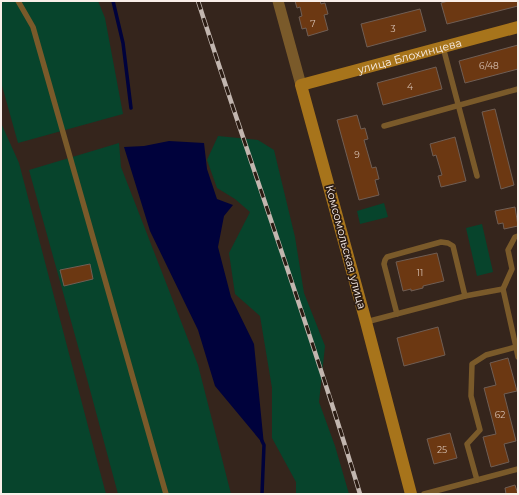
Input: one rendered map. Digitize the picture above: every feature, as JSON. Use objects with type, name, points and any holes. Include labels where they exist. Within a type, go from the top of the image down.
[{"type":"street","name":"Комсомольская улица","points":[[278,1],[366,322],[411,494]]},
{"type":"street","name":"улица Блохинцева","points":[[301,85],[518,27]]},
{"type":"lane","points":[[18,1],[33,27],[166,494]]},
{"type":"lane","points":[[443,47],[477,176]]},
{"type":"lane","points":[[384,126],[518,90]]},
{"type":"lane","points":[[518,236],[514,237],[508,250],[512,269],[503,289],[518,357]]},
{"type":"lane","points":[[397,314],[384,264],[387,256],[441,242],[448,243],[453,246],[465,296]]},
{"type":"lane","points":[[366,322],[465,296],[503,289]]},
{"type":"lane","points":[[477,480],[468,444],[480,430],[471,396],[472,364],[486,355],[516,347]]},
{"type":"lane","points":[[424,494],[518,469]]},
{"type":"green space","points":[[1,1],[98,1],[105,18],[123,114],[18,143],[1,82]]},
{"type":"green space","points":[[1,123],[19,163],[106,494],[1,494]]},
{"type":"green space","points":[[218,136],[258,140],[274,150],[295,237],[304,293],[325,346],[319,402],[335,446],[349,494],[296,494],[296,482],[272,438],[272,388],[260,316],[235,294],[229,253],[250,212],[235,199],[217,188],[207,160]]},
{"type":"green space","points":[[119,143],[121,167],[198,365],[231,494],[118,494],[29,170]]},
{"type":"green space","points":[[384,203],[388,217],[360,224],[357,211]]},
{"type":"green space","points":[[482,224],[493,272],[477,276],[466,228]]},
{"type":"shaded area","points":[[169,141],[204,143],[207,169],[217,199],[233,205],[224,216],[218,247],[231,297],[254,344],[264,445],[215,386],[198,330],[150,231],[124,147],[144,146]]},
{"type":"building","points":[[295,1],[320,1],[321,4],[325,3],[328,14],[324,15],[328,30],[308,36],[306,28],[302,29],[299,17],[302,16],[300,7],[297,8]]},
{"type":"building","points":[[448,1],[518,1],[518,6],[447,24],[441,3]]},
{"type":"building","points":[[420,9],[426,31],[367,47],[361,24]]},
{"type":"building","points":[[518,45],[518,69],[465,83],[459,61]]},
{"type":"building","points":[[436,67],[442,89],[383,105],[377,83]]},
{"type":"building","points":[[495,109],[514,185],[501,189],[482,112]]},
{"type":"building","points":[[357,115],[361,129],[365,128],[368,139],[364,140],[372,168],[376,167],[379,179],[375,180],[379,195],[359,200],[337,120]]},
{"type":"building","points":[[455,137],[466,181],[441,187],[438,176],[442,175],[436,155],[433,156],[430,144]]},
{"type":"building","points":[[515,207],[518,226],[504,229],[503,223],[498,224],[495,211]]},
{"type":"building","points":[[437,253],[444,281],[423,286],[423,288],[411,291],[411,289],[403,291],[396,262]]},
{"type":"building","points":[[90,264],[93,279],[64,286],[60,270]]},
{"type":"building","points":[[438,327],[445,355],[404,366],[397,338]]},
{"type":"building","points":[[508,358],[517,391],[504,394],[516,441],[504,444],[509,462],[491,467],[483,437],[496,434],[484,388],[496,385],[490,363]]},
{"type":"building","points":[[450,433],[457,458],[434,464],[427,439]]},
{"type":"building","points":[[515,485],[518,494],[506,494],[505,488]]},
{"type":"waterway","points":[[113,1],[123,43],[131,108]]},
{"type":"waterway","points":[[262,441],[264,445],[262,494]]},
{"type":"railway","points":[[198,1],[301,309],[360,494]]}]
